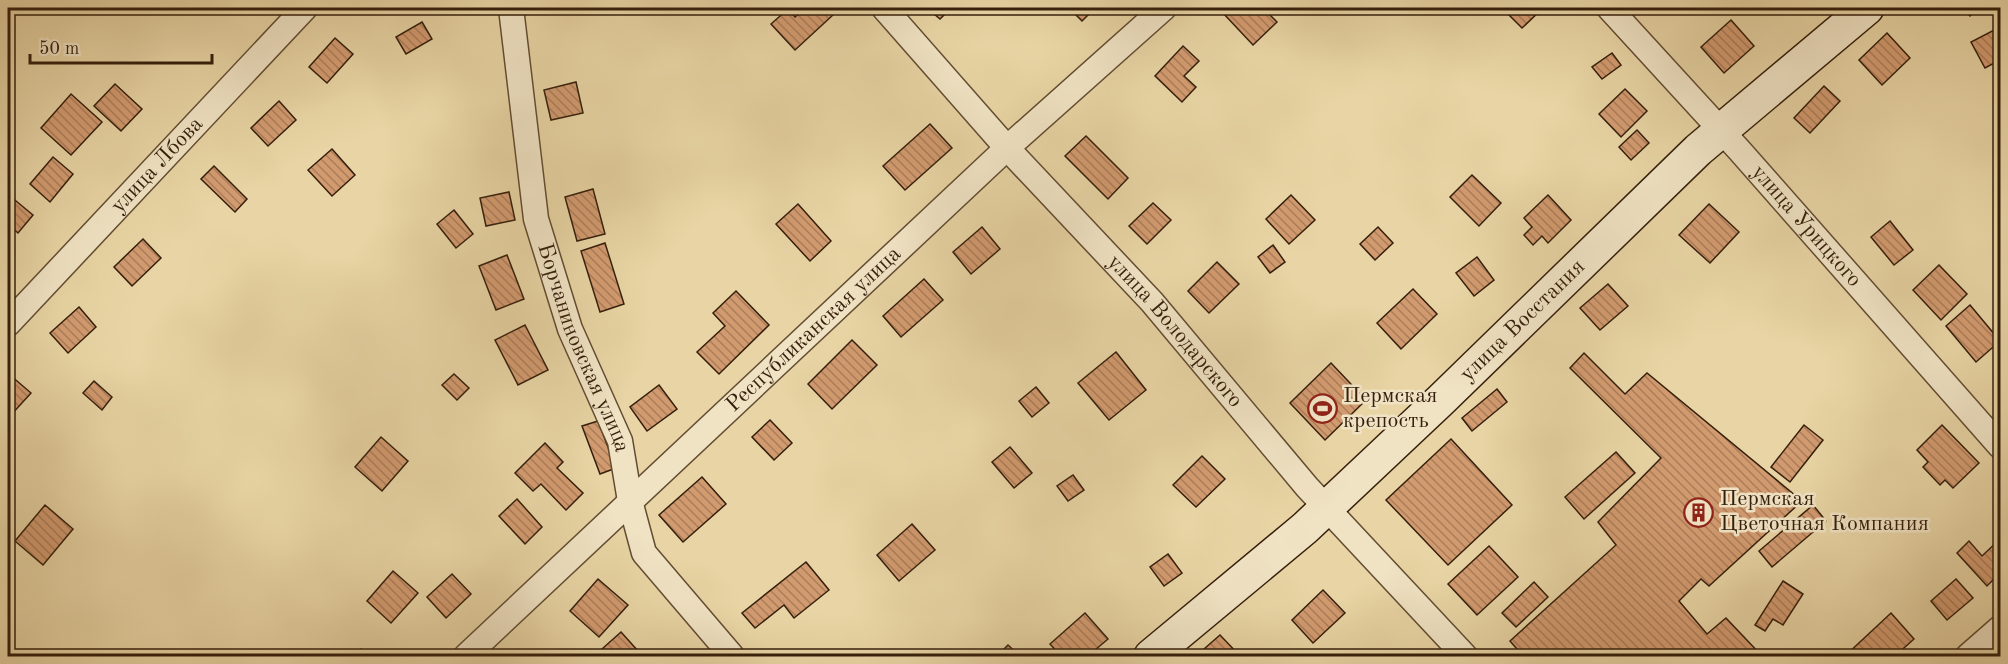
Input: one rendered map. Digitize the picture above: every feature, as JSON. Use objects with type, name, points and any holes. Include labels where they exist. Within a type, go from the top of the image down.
[{"type":"street","name":"улица Лбова","points":[[8,324],[305,8]]},
{"type":"street","name":"Борчаниновская улица","points":[[511,8],[536,219],[570,329],[620,441],[630,501],[644,553],[732,657]]},
{"type":"street","name":"улица Володарского","points":[[884,8],[1007,148],[1152,302],[1307,487],[1465,657]]},
{"type":"street","name":"Республиканская улица","points":[[466,657],[1007,148],[1164,8]]},
{"type":"street","name":"улица Урицкого","points":[[1609,8],[1740,151],[2001,446]]},
{"type":"street","name":"улица Восстания","points":[[1151,657],[1327,508],[1720,130],[1867,8]]},
{"type":"street","points":[[1968,657],[2001,627]]},
{"type":"building","points":[[806,8],[828,8],[834,14],[795,50],[771,24],[788,9],[795,17]]},
{"type":"building","points":[[927,8],[951,8],[940,19]]},
{"type":"building","points":[[1069,8],[1095,8],[1082,21]]},
{"type":"building","points":[[1228,8],[1263,8],[1277,22],[1253,45],[1223,13]]},
{"type":"building","points":[[1502,8],[1543,8],[1522,28]]},
{"type":"building","points":[[1963,8],[1979,8],[1970,16]]},
{"type":"building","points":[[1731,20],[1754,46],[1724,73],[1701,47]]},
{"type":"building","points":[[422,22],[432,39],[406,54],[396,37]]},
{"type":"building","points":[[2000,27],[2000,60],[1985,68],[1971,42]]},
{"type":"building","points":[[1887,33],[1910,58],[1882,85],[1859,60]]},
{"type":"building","points":[[335,38],[353,54],[327,83],[309,67]]},
{"type":"building","points":[[1183,46],[1199,61],[1184,76],[1196,87],[1182,102],[1155,76]]},
{"type":"building","points":[[1612,53],[1621,65],[1602,79],[1592,67]]},
{"type":"building","points":[[576,82],[583,113],[551,120],[544,90]]},
{"type":"building","points":[[115,84],[142,109],[121,131],[94,106]]},
{"type":"building","points":[[1824,86],[1840,101],[1810,133],[1794,118]]},
{"type":"building","points":[[1625,89],[1647,111],[1621,137],[1599,114]]},
{"type":"building","points":[[71,94],[102,122],[71,155],[41,128]]},
{"type":"building","points":[[279,101],[296,120],[268,146],[251,128]]},
{"type":"building","points":[[930,124],[952,148],[905,190],[883,166]]},
{"type":"building","points":[[1637,130],[1649,143],[1631,160],[1619,147]]},
{"type":"building","points":[[1086,136],[1128,178],[1108,199],[1065,156]]},
{"type":"building","points":[[332,149],[355,175],[332,196],[308,170]]},
{"type":"building","points":[[53,157],[73,174],[50,202],[30,184]]},
{"type":"building","points":[[214,166],[247,199],[235,212],[201,179]]},
{"type":"building","points":[[1472,175],[1501,203],[1479,226],[1450,197]]},
{"type":"building","points":[[593,189],[605,234],[577,241],[565,197]]},
{"type":"building","points":[[509,192],[515,220],[486,226],[480,198]]},
{"type":"building","points":[[1291,195],[1315,220],[1289,244],[1266,219]]},
{"type":"building","points":[[1548,195],[1571,220],[1548,243],[1542,236],[1533,245],[1524,235],[1532,227],[1524,218]]},
{"type":"building","points":[[10,196],[33,215],[18,233],[8,224]]},
{"type":"building","points":[[1153,203],[1171,220],[1147,244],[1129,226]]},
{"type":"building","points":[[798,204],[831,241],[810,261],[776,224]]},
{"type":"building","points":[[1709,204],[1739,232],[1710,263],[1679,235]]},
{"type":"building","points":[[454,210],[473,234],[456,248],[437,224]]},
{"type":"building","points":[[1890,221],[1913,250],[1894,265],[1871,237]]},
{"type":"building","points":[[982,227],[1000,249],[971,274],[953,252]]},
{"type":"building","points":[[1378,227],[1393,243],[1375,260],[1360,244]]},
{"type":"building","points":[[143,239],[161,258],[132,286],[114,267]]},
{"type":"building","points":[[605,243],[624,304],[600,312],[581,251]]},
{"type":"building","points":[[1273,245],[1285,262],[1270,273],[1258,257]]},
{"type":"building","points":[[507,255],[524,299],[496,310],[479,266]]},
{"type":"building","points":[[1477,257],[1494,280],[1474,296],[1456,273]]},
{"type":"building","points":[[1217,262],[1239,284],[1209,313],[1188,291]]},
{"type":"building","points":[[1939,265],[1967,294],[1941,320],[1913,290]]},
{"type":"building","points":[[924,279],[943,300],[901,337],[883,316]]},
{"type":"building","points":[[1608,284],[1628,306],[1600,330],[1580,308]]},
{"type":"building","points":[[1413,289],[1437,314],[1401,349],[1377,323]]},
{"type":"building","points":[[736,291],[769,325],[719,374],[697,352],[725,326],[713,313]]},
{"type":"building","points":[[1970,305],[2000,341],[1976,362],[1946,326]]},
{"type":"building","points":[[79,307],[96,327],[68,353],[50,333]]},
{"type":"building","points":[[525,325],[548,370],[518,385],[495,340]]},
{"type":"building","points":[[852,340],[877,365],[832,409],[808,384]]},
{"type":"building","points":[[1116,352],[1146,390],[1109,420],[1078,383]]},
{"type":"building","name":"Пермская Цветочная Компания","points":[[1584,353],[1625,394],[1647,373],[1802,501],[1709,586],[1701,579],[1679,601],[1707,634],[1726,618],[1762,656],[1523,656],[1510,641],[1616,545],[1598,522],[1661,458],[1570,368]]},
{"type":"building","points":[[1331,363],[1366,400],[1325,440],[1290,403]]},
{"type":"building","points":[[454,374],[469,388],[457,400],[442,385]]},
{"type":"building","points":[[10,375],[31,393],[11,415],[8,412],[8,378]]},
{"type":"building","points":[[94,381],[112,397],[102,410],[83,393]]},
{"type":"building","points":[[659,385],[677,409],[647,431],[630,407]]},
{"type":"building","points":[[1036,387],[1049,403],[1032,417],[1019,401]]},
{"type":"building","points":[[1497,389],[1507,402],[1472,431],[1462,418]]},
{"type":"building","points":[[770,420],[792,443],[774,460],[752,437]]},
{"type":"building","points":[[598,421],[616,468],[600,474],[582,426]]},
{"type":"building","points":[[1804,425],[1823,440],[1790,482],[1771,467]]},
{"type":"building","points":[[1942,425],[1979,463],[1953,488],[1945,480],[1940,485],[1923,467],[1928,462],[1917,450]]},
{"type":"building","points":[[381,437],[408,461],[382,491],[355,467]]},
{"type":"building","points":[[1451,439],[1512,505],[1448,565],[1386,500]]},
{"type":"building","points":[[545,443],[563,462],[557,468],[583,493],[566,510],[541,484],[533,491],[515,473]]},
{"type":"building","points":[[1010,447],[1032,473],[1014,488],[992,462]]},
{"type":"building","points":[[1616,452],[1635,473],[1584,519],[1565,497]]},
{"type":"building","points":[[1202,456],[1225,479],[1196,507],[1173,485]]},
{"type":"building","points":[[1073,475],[1084,490],[1068,501],[1057,486]]},
{"type":"building","points":[[702,477],[726,504],[683,542],[659,515]]},
{"type":"building","points":[[517,499],[542,527],[525,544],[499,516]]},
{"type":"building","points":[[45,505],[73,529],[43,565],[15,541]]},
{"type":"building","points":[[1813,505],[1826,521],[1772,567],[1759,551]]},
{"type":"building","points":[[912,524],[935,550],[899,581],[877,555]]},
{"type":"building","points":[[2000,539],[2000,573],[1987,586],[1957,553],[1969,541],[1982,556]]},
{"type":"building","points":[[1489,546],[1518,577],[1477,615],[1448,584]]},
{"type":"building","points":[[1168,554],[1182,573],[1164,586],[1150,567]]},
{"type":"building","points":[[806,562],[829,590],[794,618],[784,605],[755,628],[742,613]]},
{"type":"building","points":[[393,571],[418,593],[391,623],[367,601]]},
{"type":"building","points":[[452,574],[471,594],[446,618],[427,597]]},
{"type":"building","points":[[598,579],[628,605],[599,637],[570,611]]},
{"type":"building","points":[[1956,579],[1973,598],[1947,620],[1931,601]]},
{"type":"building","points":[[1783,581],[1803,594],[1783,625],[1773,619],[1765,631],[1755,625]]},
{"type":"building","points":[[1534,582],[1548,597],[1516,627],[1502,613]]},
{"type":"building","points":[[1323,590],[1345,613],[1313,643],[1292,620]]},
{"type":"building","points":[[1085,613],[1108,639],[1088,656],[1061,656],[1050,644]]},
{"type":"building","points":[[1891,613],[1914,639],[1895,656],[1845,656]]},
{"type":"building","points":[[621,632],[638,651],[632,656],[609,656],[602,649]]},
{"type":"building","points":[[1220,635],[1240,656],[1196,656]]},
{"type":"building","points":[[1008,645],[1020,656],[997,656]]},
{"type":"building","points":[[361,649],[370,656],[355,656]]},
{"type":"place","name":"Пермская крепость","points":[[1322,409]]},
{"type":"place","name":"Пермская Цветочная Компания","points":[[1699,512]]}]
